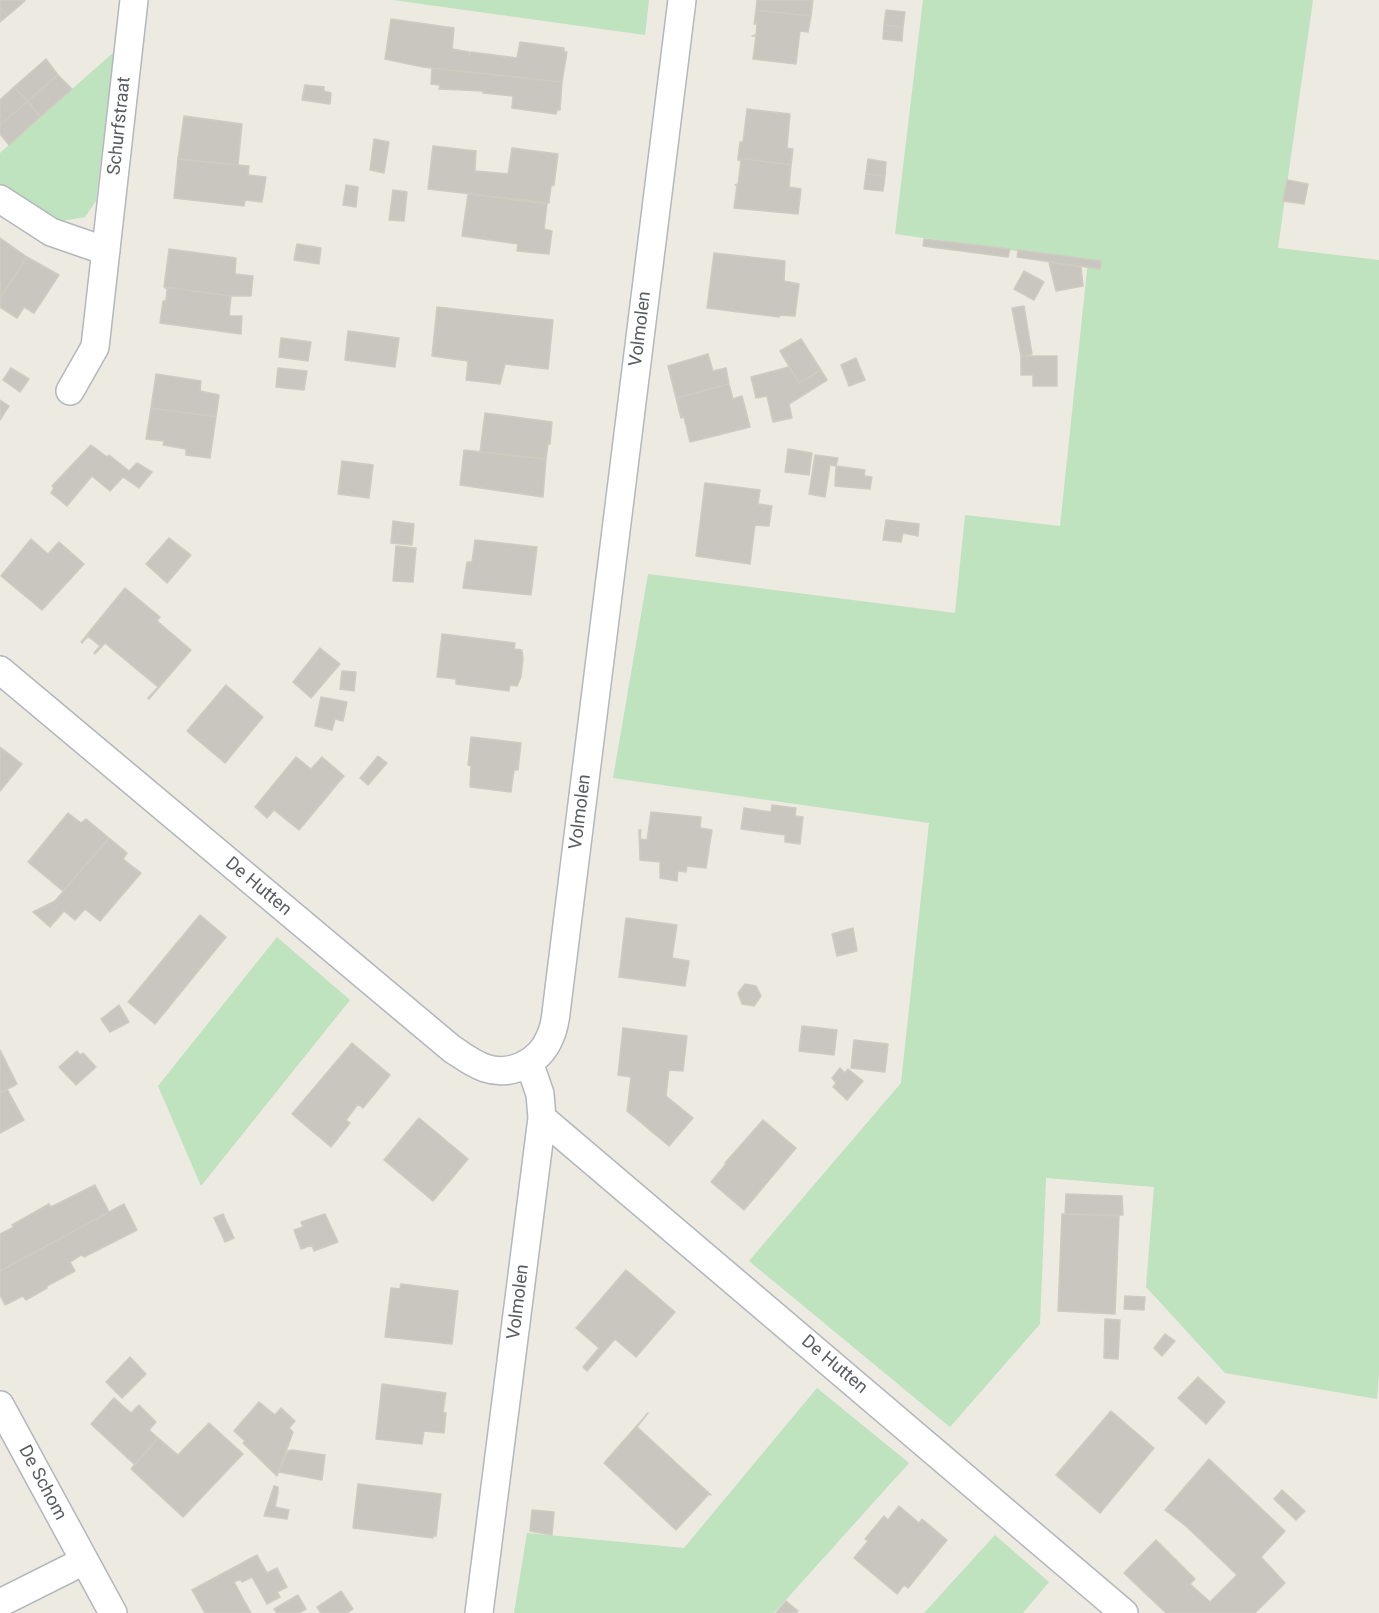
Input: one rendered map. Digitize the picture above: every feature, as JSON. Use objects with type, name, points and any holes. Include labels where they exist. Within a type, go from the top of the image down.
[{"type":"street","name":"Schurfstraat","points":[[70,391],[95,347],[134,0]]},
{"type":"street","name":"Volmolen","points":[[479,1613],[542,1118],[540,1094],[529,1062],[544,1048],[550,1037],[557,1005],[682,0]]},
{"type":"street","points":[[0,199],[51,232],[106,251]]},
{"type":"street","name":"De Hutten","points":[[0,670],[452,1049],[471,1062],[496,1071],[506,1072],[529,1062]]},
{"type":"street","name":"De Hutten","points":[[542,1118],[1124,1613]]},
{"type":"street","name":"De Schom","points":[[0,1405],[113,1613]]},
{"type":"street","points":[[0,1603],[84,1561]]},
{"type":"green space","points":[[393,0],[649,0],[645,35]]},
{"type":"green space","points":[[923,0],[1313,0],[1278,248],[1379,260],[1379,1372],[1377,1399],[1225,1373],[1146,1287],[1154,1187],[1046,1178],[1040,1324],[950,1427],[749,1261],[901,1083],[929,823],[613,778],[648,574],[955,613],[965,515],[1060,526],[1088,261],[895,234]]},
{"type":"green space","points":[[114,52],[96,201],[85,217],[56,222],[0,185],[0,153]]},
{"type":"green space","points":[[277,937],[350,1000],[201,1186],[158,1086]]},
{"type":"green space","points":[[817,1388],[909,1463],[774,1613],[514,1613],[527,1533],[684,1548]]},
{"type":"green space","points":[[995,1535],[1049,1582],[1023,1613],[924,1613]]},
{"type":"building","points":[[0,0],[25,1],[7,16],[0,7]]},
{"type":"building","points":[[757,0],[813,0],[811,16],[756,10]]},
{"type":"building","points":[[0,7],[7,16],[0,22]]},
{"type":"building","points":[[756,10],[811,16],[808,32],[800,31],[796,64],[753,59],[756,36],[752,36],[756,35],[757,24],[754,24]]},
{"type":"building","points":[[886,10],[905,12],[903,27],[884,25]]},
{"type":"building","points":[[391,19],[454,28],[452,49],[469,52],[469,55],[471,52],[517,58],[520,42],[564,48],[564,52],[567,52],[562,82],[423,67],[385,59]]},
{"type":"building","points":[[884,25],[903,27],[902,41],[883,39]]},
{"type":"building","points":[[46,59],[58,75],[28,101],[14,87]]},
{"type":"building","points":[[432,68],[562,82],[560,110],[557,110],[556,114],[512,108],[513,96],[483,93],[483,91],[439,89],[440,85],[431,84]]},
{"type":"building","points":[[58,75],[72,89],[40,117],[28,101]]},
{"type":"building","points":[[305,85],[324,87],[324,91],[331,93],[330,104],[302,100]]},
{"type":"building","points":[[14,87],[28,101],[0,125],[0,100]]},
{"type":"building","points":[[28,101],[40,117],[9,145],[0,134],[0,125]]},
{"type":"building","points":[[747,109],[790,114],[787,148],[793,149],[791,165],[738,158],[740,142],[743,142]]},
{"type":"building","points":[[184,116],[242,124],[238,165],[178,159]]},
{"type":"building","points":[[374,139],[389,142],[384,173],[370,170]]},
{"type":"building","points":[[433,146],[476,151],[475,171],[508,174],[512,148],[558,154],[549,203],[428,189]]},
{"type":"building","points":[[738,158],[791,165],[789,187],[801,189],[798,214],[734,208],[737,186],[735,185],[738,184],[741,161]]},
{"type":"building","points":[[178,159],[249,166],[248,175],[266,177],[262,202],[245,200],[244,206],[174,198]]},
{"type":"building","points":[[868,159],[886,162],[885,176],[866,174]]},
{"type":"building","points":[[866,174],[885,176],[883,191],[864,189]]},
{"type":"building","points":[[1287,180],[1308,184],[1304,204],[1283,201]]},
{"type":"building","points":[[346,185],[358,187],[356,207],[343,205]]},
{"type":"building","points":[[393,190],[407,192],[404,221],[389,220]]},
{"type":"building","points":[[468,194],[547,204],[544,229],[552,231],[549,254],[517,251],[518,244],[462,236]]},
{"type":"building","points":[[0,238],[27,257],[0,298]]},
{"type":"building","points":[[924,239],[1010,249],[1008,257],[923,246]]},
{"type":"building","points":[[297,244],[321,248],[319,264],[294,260]]},
{"type":"building","points":[[169,249],[236,258],[235,274],[253,276],[251,296],[231,296],[164,287]]},
{"type":"building","points":[[1018,250],[1101,261],[1100,269],[1017,257]]},
{"type":"building","points":[[714,253],[785,261],[784,281],[799,284],[795,316],[780,315],[779,317],[707,308]]},
{"type":"building","points":[[27,257],[59,275],[34,313],[24,307],[17,318],[0,307],[0,298]]},
{"type":"building","points":[[1049,262],[1081,267],[1083,286],[1056,291]]},
{"type":"building","points":[[1024,271],[1044,282],[1034,300],[1014,289]]},
{"type":"building","points":[[164,287],[231,296],[229,316],[242,316],[241,334],[160,323],[163,301],[166,301],[167,289]]},
{"type":"building","points":[[1024,306],[1032,354],[1021,356],[1012,308]]},
{"type":"building","points":[[437,307],[553,320],[548,369],[505,364],[500,384],[466,380],[468,361],[432,356]]},
{"type":"building","points":[[348,331],[399,338],[395,367],[345,360]]},
{"type":"building","points":[[281,338],[311,342],[308,361],[279,357]]},
{"type":"building","points":[[801,339],[821,370],[799,383],[780,351]]},
{"type":"building","points":[[708,354],[713,371],[726,368],[729,384],[676,398],[668,366]]},
{"type":"building","points":[[1021,356],[1057,356],[1057,386],[1033,386],[1033,375],[1021,375]]},
{"type":"building","points":[[856,358],[865,380],[849,386],[841,365]]},
{"type":"building","points":[[789,367],[799,383],[821,370],[827,380],[789,404],[792,418],[773,422],[767,396],[756,398],[751,377]]},
{"type":"building","points":[[11,368],[29,379],[20,392],[3,380]]},
{"type":"building","points":[[278,368],[307,371],[304,390],[276,387]]},
{"type":"building","points":[[156,374],[201,381],[200,391],[219,395],[216,417],[151,408]]},
{"type":"building","points":[[729,384],[733,399],[742,396],[750,427],[690,442],[684,417],[681,418],[676,398]]},
{"type":"building","points":[[0,400],[9,406],[0,420]]},
{"type":"building","points":[[151,408],[216,417],[210,458],[186,455],[186,449],[163,445],[164,441],[146,439]]},
{"type":"building","points":[[485,413],[552,422],[546,459],[480,452]]},
{"type":"building","points":[[91,445],[107,457],[109,455],[129,471],[137,463],[152,472],[139,488],[123,477],[110,491],[92,476],[67,506],[51,493],[54,488],[52,486]]},
{"type":"building","points":[[788,449],[812,453],[809,475],[785,472]]},
{"type":"building","points":[[464,450],[546,459],[543,497],[460,485]]},
{"type":"building","points":[[815,455],[838,458],[836,466],[830,465],[825,497],[809,494]]},
{"type":"building","points":[[342,461],[373,465],[369,498],[338,494]]},
{"type":"building","points":[[836,466],[865,470],[864,476],[872,477],[870,489],[835,486]]},
{"type":"building","points":[[705,483],[760,490],[758,504],[772,506],[769,526],[755,525],[750,564],[696,556]]},
{"type":"building","points":[[886,520],[919,524],[918,536],[903,533],[901,542],[883,540]]},
{"type":"building","points":[[393,521],[414,524],[412,545],[391,543]]},
{"type":"building","points":[[169,538],[191,555],[167,583],[146,564]]},
{"type":"building","points":[[31,539],[48,554],[59,542],[84,564],[42,610],[1,576]]},
{"type":"building","points":[[475,540],[537,547],[531,595],[463,588],[467,562],[472,562]]},
{"type":"building","points":[[396,546],[416,548],[413,582],[393,581]]},
{"type":"building","points":[[125,588],[160,617],[157,621],[191,650],[149,699],[158,687],[105,643],[95,654],[100,646],[88,636],[81,642]]},
{"type":"building","points":[[442,634],[515,643],[514,649],[522,650],[523,659],[521,677],[517,686],[510,685],[509,691],[456,684],[456,679],[437,677]]},
{"type":"building","points":[[320,648],[340,664],[311,698],[293,682]]},
{"type":"building","points":[[342,671],[356,672],[354,691],[340,689]]},
{"type":"building","points":[[226,685],[263,717],[225,763],[187,731]]},
{"type":"building","points":[[321,697],[347,702],[343,721],[335,719],[332,730],[315,726]]},
{"type":"building","points":[[471,737],[521,743],[518,770],[514,770],[511,792],[470,787],[471,766],[468,765]]},
{"type":"building","points":[[0,747],[22,764],[0,791]]},
{"type":"building","points":[[378,756],[387,763],[368,785],[360,778]]},
{"type":"building","points":[[296,757],[311,769],[322,757],[344,776],[299,830],[274,810],[267,818],[255,807]]},
{"type":"building","points":[[772,805],[796,808],[795,816],[803,817],[800,844],[785,842],[785,835],[741,829],[744,808],[771,812]]},
{"type":"building","points":[[651,812],[701,817],[700,828],[712,830],[706,868],[687,866],[686,872],[678,871],[677,881],[660,878],[660,862],[640,860],[639,830],[641,830],[640,839],[647,840]]},
{"type":"building","points":[[68,813],[81,823],[86,819],[109,838],[63,891],[28,862]]},
{"type":"building","points":[[109,838],[127,853],[123,859],[141,873],[100,921],[85,909],[75,920],[64,911],[50,927],[33,912],[55,901]]},
{"type":"building","points":[[200,915],[226,937],[155,1024],[128,1002]]},
{"type":"building","points":[[626,918],[677,925],[672,958],[689,961],[685,986],[619,977]]},
{"type":"building","points":[[853,928],[857,951],[837,956],[832,934]]},
{"type":"building","points":[[745,984],[756,986],[761,996],[754,1006],[742,1004],[738,993]]},
{"type":"building","points":[[119,1005],[129,1022],[110,1032],[101,1019]]},
{"type":"building","points":[[802,1026],[837,1030],[834,1055],[799,1051]]},
{"type":"building","points":[[623,1028],[687,1036],[683,1071],[669,1070],[666,1096],[693,1118],[669,1146],[627,1111],[631,1077],[618,1075]]},
{"type":"building","points":[[854,1040],[888,1044],[885,1072],[851,1068]]},
{"type":"building","points":[[352,1043],[390,1075],[363,1108],[358,1104],[346,1120],[350,1123],[331,1147],[292,1114]]},
{"type":"building","points":[[0,1050],[17,1084],[0,1093]]},
{"type":"building","points":[[77,1051],[80,1055],[83,1053],[96,1067],[76,1085],[59,1067]]},
{"type":"building","points":[[840,1068],[845,1073],[848,1069],[863,1081],[847,1100],[833,1087],[836,1083],[832,1078]]},
{"type":"building","points":[[7,1089],[24,1120],[0,1133],[0,1093]]},
{"type":"building","points":[[419,1118],[468,1159],[433,1201],[384,1160]]},
{"type":"building","points":[[763,1120],[796,1148],[744,1210],[711,1182]]},
{"type":"building","points":[[95,1185],[109,1212],[0,1271],[0,1234],[49,1204],[51,1207]]},
{"type":"building","points":[[1066,1194],[1122,1196],[1123,1215],[1065,1214]]},
{"type":"building","points":[[124,1204],[137,1230],[84,1257],[81,1255],[70,1262],[75,1271],[26,1300],[23,1296],[5,1305],[0,1295],[0,1271]]},
{"type":"building","points":[[223,1214],[234,1238],[225,1242],[214,1218]]},
{"type":"building","points":[[325,1214],[338,1242],[314,1251],[312,1245],[301,1249],[294,1230],[303,1227],[301,1222]]},
{"type":"building","points":[[1062,1214],[1119,1216],[1115,1314],[1058,1311]]},
{"type":"building","points":[[626,1270],[675,1312],[636,1357],[615,1339],[587,1371],[583,1367],[599,1348],[576,1328]]},
{"type":"building","points":[[401,1284],[458,1291],[452,1344],[385,1337],[391,1288],[400,1289]]},
{"type":"building","points":[[1125,1296],[1145,1297],[1144,1310],[1124,1309]]},
{"type":"building","points":[[1105,1319],[1120,1320],[1118,1359],[1104,1358]]},
{"type":"building","points":[[1165,1334],[1175,1341],[1162,1356],[1154,1348]]},
{"type":"building","points":[[130,1357],[146,1374],[122,1398],[106,1382]]},
{"type":"building","points":[[1198,1377],[1225,1402],[1206,1424],[1178,1398]]},
{"type":"building","points":[[382,1384],[446,1393],[443,1412],[446,1413],[444,1433],[424,1431],[422,1444],[376,1439]]},
{"type":"building","points":[[114,1398],[131,1413],[139,1405],[156,1422],[149,1430],[158,1438],[135,1465],[91,1424]]},
{"type":"building","points":[[259,1402],[275,1415],[281,1408],[295,1421],[289,1428],[293,1432],[277,1476],[234,1431]]},
{"type":"building","points":[[1111,1411],[1154,1448],[1100,1513],[1056,1475]]},
{"type":"building","points":[[648,1413],[637,1427],[711,1495],[709,1494],[676,1530],[604,1463]]},
{"type":"building","points":[[209,1423],[243,1454],[183,1517],[131,1469],[158,1438],[178,1455]]},
{"type":"building","points":[[288,1451],[325,1455],[322,1480],[279,1472]]},
{"type":"building","points":[[1209,1459],[1285,1531],[1261,1557],[1285,1583],[1255,1613],[1166,1613],[1124,1573],[1156,1540],[1195,1579],[1190,1584],[1210,1602],[1237,1575],[1187,1527],[1165,1510]]},
{"type":"building","points":[[358,1484],[441,1494],[436,1536],[433,1538],[353,1528]]},
{"type":"building","points":[[274,1486],[278,1487],[275,1507],[289,1510],[287,1519],[264,1516]]},
{"type":"building","points":[[1282,1490],[1305,1511],[1296,1520],[1274,1499]]},
{"type":"building","points":[[899,1506],[919,1523],[922,1519],[947,1540],[908,1588],[904,1585],[897,1594],[854,1558],[868,1541],[865,1539],[884,1516],[888,1520]]},
{"type":"building","points":[[532,1510],[554,1512],[552,1535],[530,1531]]},
{"type":"building","points":[[257,1555],[267,1573],[277,1568],[287,1587],[277,1592],[280,1597],[267,1604],[252,1577],[242,1582],[240,1579],[234,1582],[251,1613],[205,1613],[192,1590]]},
{"type":"building","points":[[341,1591],[353,1609],[347,1613],[321,1613],[317,1607]]},
{"type":"building","points":[[298,1595],[306,1609],[299,1613],[277,1613],[274,1609]]},
{"type":"building","points":[[786,1601],[798,1611],[796,1613],[776,1613]]}]
